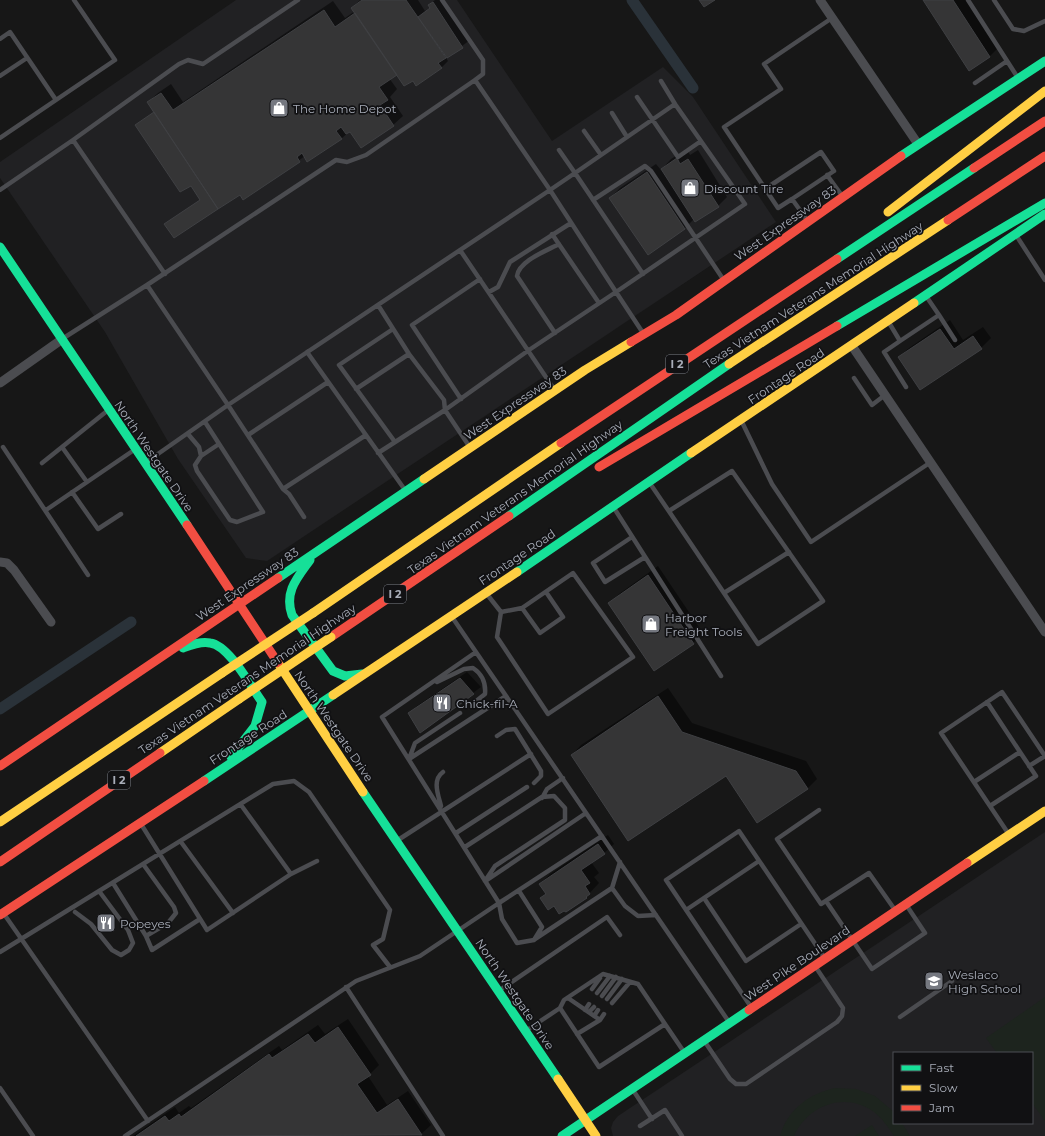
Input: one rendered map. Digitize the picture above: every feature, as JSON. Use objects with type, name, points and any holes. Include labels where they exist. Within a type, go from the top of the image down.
[{"type":"main road","name":"West Expressway 83","points":[[0,766],[555,390],[676,315],[918,144],[1045,61]]},
{"type":"main road","points":[[778,296],[1045,91]]},
{"type":"main road","name":"Texas Vietnam Veterans Memorial Highway","points":[[0,822],[77,769],[313,613],[778,296],[1045,121]]},
{"type":"main road","name":"Texas Vietnam Veterans Memorial Highway","points":[[0,862],[239,698],[460,551],[709,378],[1045,156]]},
{"type":"main road","points":[[460,551],[1045,203]]},
{"type":"main road","name":"Frontage Road","points":[[2,914],[309,712],[926,296],[1045,214]]},
{"type":"main road","name":"North Westgate Drive","points":[[0,247],[108,410],[240,603],[309,712],[596,1136]]},
{"type":"main road","points":[[315,554],[290,588],[288,606],[292,615],[333,671],[345,676],[359,675],[370,671]]},
{"type":"main road","points":[[166,654],[198,643],[211,643],[223,648],[262,702],[260,718],[251,735],[219,771]]},
{"type":"main road","points":[[0,815],[77,769]]},
{"type":"main road","name":"West Pike Boulevard","points":[[562,1136],[1045,811]]},
{"type":"street","points":[[820,0],[918,144]]},
{"type":"street","points":[[0,383],[61,340]]},
{"type":"street","points":[[852,346],[1045,632]]},
{"type":"street","points":[[0,562],[7,563],[14,570],[51,622]]},
{"type":"lane","points":[[0,138],[115,60],[74,0]]},
{"type":"lane","points":[[0,190],[179,64],[188,60],[203,64],[298,0]]},
{"type":"lane","points":[[61,340],[165,274],[336,160],[347,162],[366,155],[483,74],[483,60],[442,0]]},
{"type":"lane","points":[[968,0],[1018,79]]},
{"type":"lane","points":[[994,0],[1013,29],[1024,31],[1045,21]]},
{"type":"lane","points":[[765,189],[821,152],[834,171],[778,208],[765,189],[724,127],[781,89],[764,64],[832,18]]},
{"type":"lane","points":[[0,39],[10,32],[56,100]]},
{"type":"lane","points":[[0,76],[27,58]]},
{"type":"lane","points":[[975,83],[1007,61]]},
{"type":"lane","points":[[475,80],[550,190],[644,335]]},
{"type":"lane","points":[[378,453],[445,410],[529,350],[696,239],[745,204],[675,104],[661,81]]},
{"type":"lane","points":[[637,97],[678,157],[701,141]]},
{"type":"lane","points":[[144,463],[228,405],[550,190],[675,104]]},
{"type":"lane","points":[[612,113],[627,136]]},
{"type":"lane","points":[[584,131],[601,155]]},
{"type":"lane","points":[[73,140],[165,274]]},
{"type":"lane","points":[[560,150],[643,274]]},
{"type":"lane","points":[[593,200],[645,166],[651,171],[724,281]]},
{"type":"lane","points":[[827,176],[843,197]]},
{"type":"lane","points":[[792,199],[808,222]]},
{"type":"lane","points":[[489,292],[498,287],[510,262],[571,222]]},
{"type":"lane","points":[[552,234],[599,304]]},
{"type":"lane","points":[[1016,235],[1045,280]]},
{"type":"lane","points":[[555,333],[517,276],[517,272],[524,265],[559,244]]},
{"type":"lane","points":[[460,250],[555,390]]},
{"type":"lane","points":[[461,399],[412,326],[480,280]]},
{"type":"lane","points":[[147,285],[283,489],[289,494],[304,517]]},
{"type":"lane","points":[[926,296],[955,340]]},
{"type":"lane","points":[[378,305],[409,354],[444,400],[445,410],[470,448]]},
{"type":"lane","points":[[906,387],[884,352],[939,314]]},
{"type":"lane","points":[[888,321],[900,341]]},
{"type":"lane","points":[[393,328],[339,365],[395,442]]},
{"type":"lane","points":[[307,352],[406,492]]},
{"type":"lane","points":[[356,389],[409,354]]},
{"type":"lane","points":[[854,378],[872,406],[885,395]]},
{"type":"lane","points":[[248,435],[328,382]]},
{"type":"lane","points":[[42,463],[108,410]]},
{"type":"lane","points":[[741,420],[772,484],[811,542],[931,462]]},
{"type":"lane","points":[[204,422],[219,444],[263,512],[237,522],[230,520],[197,471],[195,465],[201,456],[219,444]]},
{"type":"lane","points":[[188,434],[199,447],[201,456]]},
{"type":"lane","points":[[283,489],[366,435]]},
{"type":"lane","points":[[3,447],[88,575]]},
{"type":"lane","points":[[62,447],[87,482]]},
{"type":"lane","points":[[46,510],[135,450]]},
{"type":"lane","points":[[649,482],[758,644],[823,601],[732,471],[669,511]]},
{"type":"lane","points":[[72,492],[98,529],[121,514]]},
{"type":"lane","points":[[613,507],[721,676]]},
{"type":"lane","points":[[632,537],[593,564],[605,582],[645,557]]},
{"type":"lane","points":[[724,593],[789,552]]},
{"type":"lane","points":[[486,592],[501,612],[497,637],[548,714],[632,657],[573,573],[522,608],[501,612]]},
{"type":"lane","points":[[522,608],[540,633],[564,618],[546,592]]},
{"type":"lane","points":[[452,616],[730,1023]]},
{"type":"lane","points":[[476,652],[382,717],[443,811],[499,903],[502,919],[517,943],[534,940],[612,888],[620,862]]},
{"type":"lane","points":[[425,687],[464,669],[473,668],[478,672],[486,685],[485,694],[475,702]]},
{"type":"lane","points":[[1009,835],[941,733],[1002,692],[1045,756],[1029,766]]},
{"type":"lane","points":[[409,759],[506,696]]},
{"type":"lane","points":[[987,702],[1036,776],[990,806]]},
{"type":"lane","points":[[409,759],[414,743],[460,713]]},
{"type":"lane","points":[[497,736],[506,730],[515,729],[541,771],[541,776],[534,783]]},
{"type":"lane","points":[[974,782],[1020,752]]},
{"type":"lane","points":[[397,841],[531,754]]},
{"type":"lane","points":[[443,772],[436,780],[443,811]]},
{"type":"lane","points":[[542,798],[547,789],[563,778]]},
{"type":"lane","points":[[0,952],[20,938],[181,842],[273,784],[294,781],[309,792],[390,910],[383,939],[373,945],[390,967]]},
{"type":"lane","points":[[456,833],[527,787]]},
{"type":"lane","points":[[465,847],[542,798],[554,796],[565,808],[565,820],[495,866],[485,880]]},
{"type":"lane","points":[[241,805],[291,874]]},
{"type":"lane","points":[[819,810],[777,839],[821,904],[869,873],[896,911]]},
{"type":"lane","points":[[485,880],[586,813]]},
{"type":"lane","points":[[140,823],[158,855],[207,930],[291,874],[317,861]]},
{"type":"lane","points":[[752,1008],[666,880],[712,849],[739,831],[825,959]]},
{"type":"lane","points":[[126,1136],[346,987],[356,981],[420,956],[602,836]]},
{"type":"lane","points":[[181,842],[233,913]]},
{"type":"lane","points":[[686,910],[759,861]]},
{"type":"lane","points":[[144,864],[174,907],[176,913],[168,923],[146,936]]},
{"type":"lane","points":[[113,882],[146,936],[152,950],[200,919]]},
{"type":"lane","points":[[612,888],[625,906],[638,916],[656,915]]},
{"type":"lane","points":[[75,912],[91,924],[112,950],[121,955],[129,950],[133,943],[128,930],[99,891]]},
{"type":"lane","points":[[518,891],[542,927],[534,940]]},
{"type":"lane","points":[[704,898],[746,961],[801,924]]},
{"type":"lane","points":[[826,901],[872,968],[925,933],[906,904]]},
{"type":"lane","points":[[2,914],[148,1121]]},
{"type":"lane","points":[[498,991],[607,917],[620,935]]},
{"type":"lane","points":[[704,1041],[730,1080],[736,1084],[746,1084],[752,1080],[837,1022],[842,1016],[843,1008],[815,966]]},
{"type":"lane","points":[[603,974],[638,984],[685,1053]]},
{"type":"lane","points":[[592,989],[603,974]]},
{"type":"lane","points":[[525,1031],[560,1008],[564,1000],[603,974]]},
{"type":"lane","points":[[599,995],[613,977]]},
{"type":"lane","points":[[607,999],[622,979]]},
{"type":"lane","points":[[900,1017],[952,981]]},
{"type":"lane","points":[[612,1004],[630,982]]},
{"type":"lane","points":[[346,987],[444,1136]]},
{"type":"lane","points":[[568,998],[600,1020]]},
{"type":"lane","points":[[580,1006],[583,1001]]},
{"type":"lane","points":[[587,1011],[591,1006]]},
{"type":"lane","points":[[560,1008],[599,1067],[665,1024]]},
{"type":"lane","points":[[594,1016],[598,1010]]},
{"type":"lane","points":[[578,1034],[600,1020],[604,1014]]},
{"type":"lane","points":[[0,1088],[33,1136]]},
{"type":"lane","points":[[632,1089],[652,1119]]},
{"type":"lane","points":[[640,1126],[665,1110],[682,1136]]},
{"type":"shaded area","points":[[236,0],[457,0],[552,141],[663,67],[693,97],[776,222],[267,561],[246,558],[178,459],[105,332],[0,178],[0,162]]},
{"type":"shaded area","name":"Weslaco High School","points":[[1045,832],[1045,1136],[613,1136],[611,1128],[613,1122],[618,1116]]},
{"type":"shaded area","points":[[1045,997],[1045,1121],[1033,1104],[1033,1052],[996,1052],[986,1038]]},
{"type":"shaded area","points":[[835,1088],[856,1089],[875,1096],[893,1111],[893,1124],[903,1124],[910,1136],[894,1136],[874,1112],[863,1106],[840,1102],[828,1104],[808,1116],[800,1125],[794,1136],[780,1136],[788,1118],[801,1104],[817,1094]]},
{"type":"shaded area","points":[[872,1125],[879,1136],[855,1136]]},
{"type":"building","points":[[362,0],[406,0],[446,58],[438,63],[442,68],[416,86],[413,81],[404,86],[351,8]]},
{"type":"building","points":[[699,0],[715,0],[704,7]]},
{"type":"building","points":[[923,0],[953,0],[990,57],[969,71]]},
{"type":"building","points":[[433,2],[463,48],[447,58],[418,17],[430,8],[428,5]]},
{"type":"building","name":"The Home Depot","points":[[324,10],[335,27],[355,13],[397,75],[379,87],[388,100],[380,105],[394,126],[361,148],[350,132],[346,134],[341,127],[336,131],[342,139],[307,162],[302,153],[297,157],[300,162],[243,200],[240,195],[218,209],[147,102],[161,93],[173,110]]},
{"type":"building","points":[[154,112],[218,209],[174,238],[164,224],[200,200],[191,186],[180,192],[135,125]]},
{"type":"building","name":"Discount Tire","points":[[677,158],[680,164],[688,159],[719,207],[695,222],[661,169]]},
{"type":"building","points":[[647,172],[685,229],[648,255],[609,198]]},
{"type":"building","points":[[940,329],[954,349],[973,336],[982,349],[920,390],[898,357]]},
{"type":"building","name":"Harbor Freight Tools","points":[[648,575],[694,644],[654,671],[608,603]]},
{"type":"building","name":"Chick-fil-A","points":[[460,678],[474,694],[420,733],[408,713]]},
{"type":"building","points":[[658,696],[682,732],[796,771],[808,789],[757,823],[726,776],[628,841],[571,755]]},
{"type":"building","points":[[598,844],[605,854],[581,870],[590,883],[585,886],[590,894],[586,897],[587,898],[566,912],[564,911],[559,914],[554,906],[548,910],[540,898],[546,894],[539,884]]},
{"type":"building","points":[[338,1027],[371,1075],[357,1084],[377,1113],[398,1099],[422,1135],[136,1136],[165,1116],[169,1121],[179,1114],[181,1117],[269,1054],[272,1058],[308,1034],[315,1043]]},
{"type":"waterway","points":[[632,0],[693,88]]},
{"type":"waterway","points":[[0,709],[131,622]]},
{"type":"traffic: fast","points":[[901,156],[1045,61]]},
{"type":"traffic: fast","points":[[837,259],[974,168]]},
{"type":"traffic: fast","points":[[837,326],[1045,203]]},
{"type":"traffic: fast","points":[[914,303],[1045,214]]},
{"type":"traffic: fast","points":[[0,247],[187,525]]},
{"type":"traffic: fast","points":[[509,516],[729,364]]},
{"type":"traffic: fast","points":[[517,572],[691,453]]},
{"type":"traffic: fast","points":[[278,578],[424,479]]},
{"type":"traffic: fast","points":[[310,560],[296,579],[291,592],[290,607],[292,615],[333,671],[345,676],[362,674]]},
{"type":"traffic: fast","points":[[183,648],[203,643],[217,645],[232,659],[262,702],[255,726],[231,757]]},
{"type":"traffic: fast","points":[[204,781],[333,695]]},
{"type":"traffic: fast","points":[[363,792],[558,1079]]},
{"type":"traffic: fast","points":[[562,1136],[749,1010]]},
{"type":"traffic: slow","points":[[888,212],[1045,91]]},
{"type":"traffic: slow","points":[[729,364],[948,220]]},
{"type":"traffic: slow","points":[[691,453],[914,303]]},
{"type":"traffic: slow","points":[[424,479],[585,370],[631,342]]},
{"type":"traffic: slow","points":[[313,613],[561,443]]},
{"type":"traffic: slow","points":[[333,695],[517,572]]},
{"type":"traffic: slow","points":[[222,673],[313,613]]},
{"type":"traffic: slow","points":[[239,699],[331,637]]},
{"type":"traffic: slow","points":[[278,663],[363,792]]},
{"type":"traffic: slow","points":[[0,822],[222,673]]},
{"type":"traffic: slow","points":[[160,753],[239,699]]},
{"type":"traffic: slow","points":[[967,863],[1045,811]]},
{"type":"traffic: slow","points":[[558,1079],[596,1136]]},
{"type":"traffic: jam","points":[[974,168],[1045,121]]},
{"type":"traffic: jam","points":[[631,342],[676,315],[901,156]]},
{"type":"traffic: jam","points":[[948,220],[1045,156]]},
{"type":"traffic: jam","points":[[561,443],[837,259]]},
{"type":"traffic: jam","points":[[599,467],[837,326]]},
{"type":"traffic: jam","points":[[331,637],[509,516]]},
{"type":"traffic: jam","points":[[187,525],[278,663]]},
{"type":"traffic: jam","points":[[0,766],[278,578]]},
{"type":"traffic: jam","points":[[0,862],[160,753]]},
{"type":"traffic: jam","points":[[0,915],[204,781]]},
{"type":"traffic: jam","points":[[749,1010],[967,863]]},
{"type":"place","name":"The Home Depot","points":[[279,108]]},
{"type":"place","name":"Discount Tire","points":[[690,188]]},
{"type":"place","name":"Harbor Freight Tools","points":[[651,624]]},
{"type":"place","name":"Chick-fil-A","points":[[442,703]]},
{"type":"place","name":"Popeyes","points":[[106,923]]},
{"type":"place","name":"Weslaco High School","points":[[934,981]]}]
